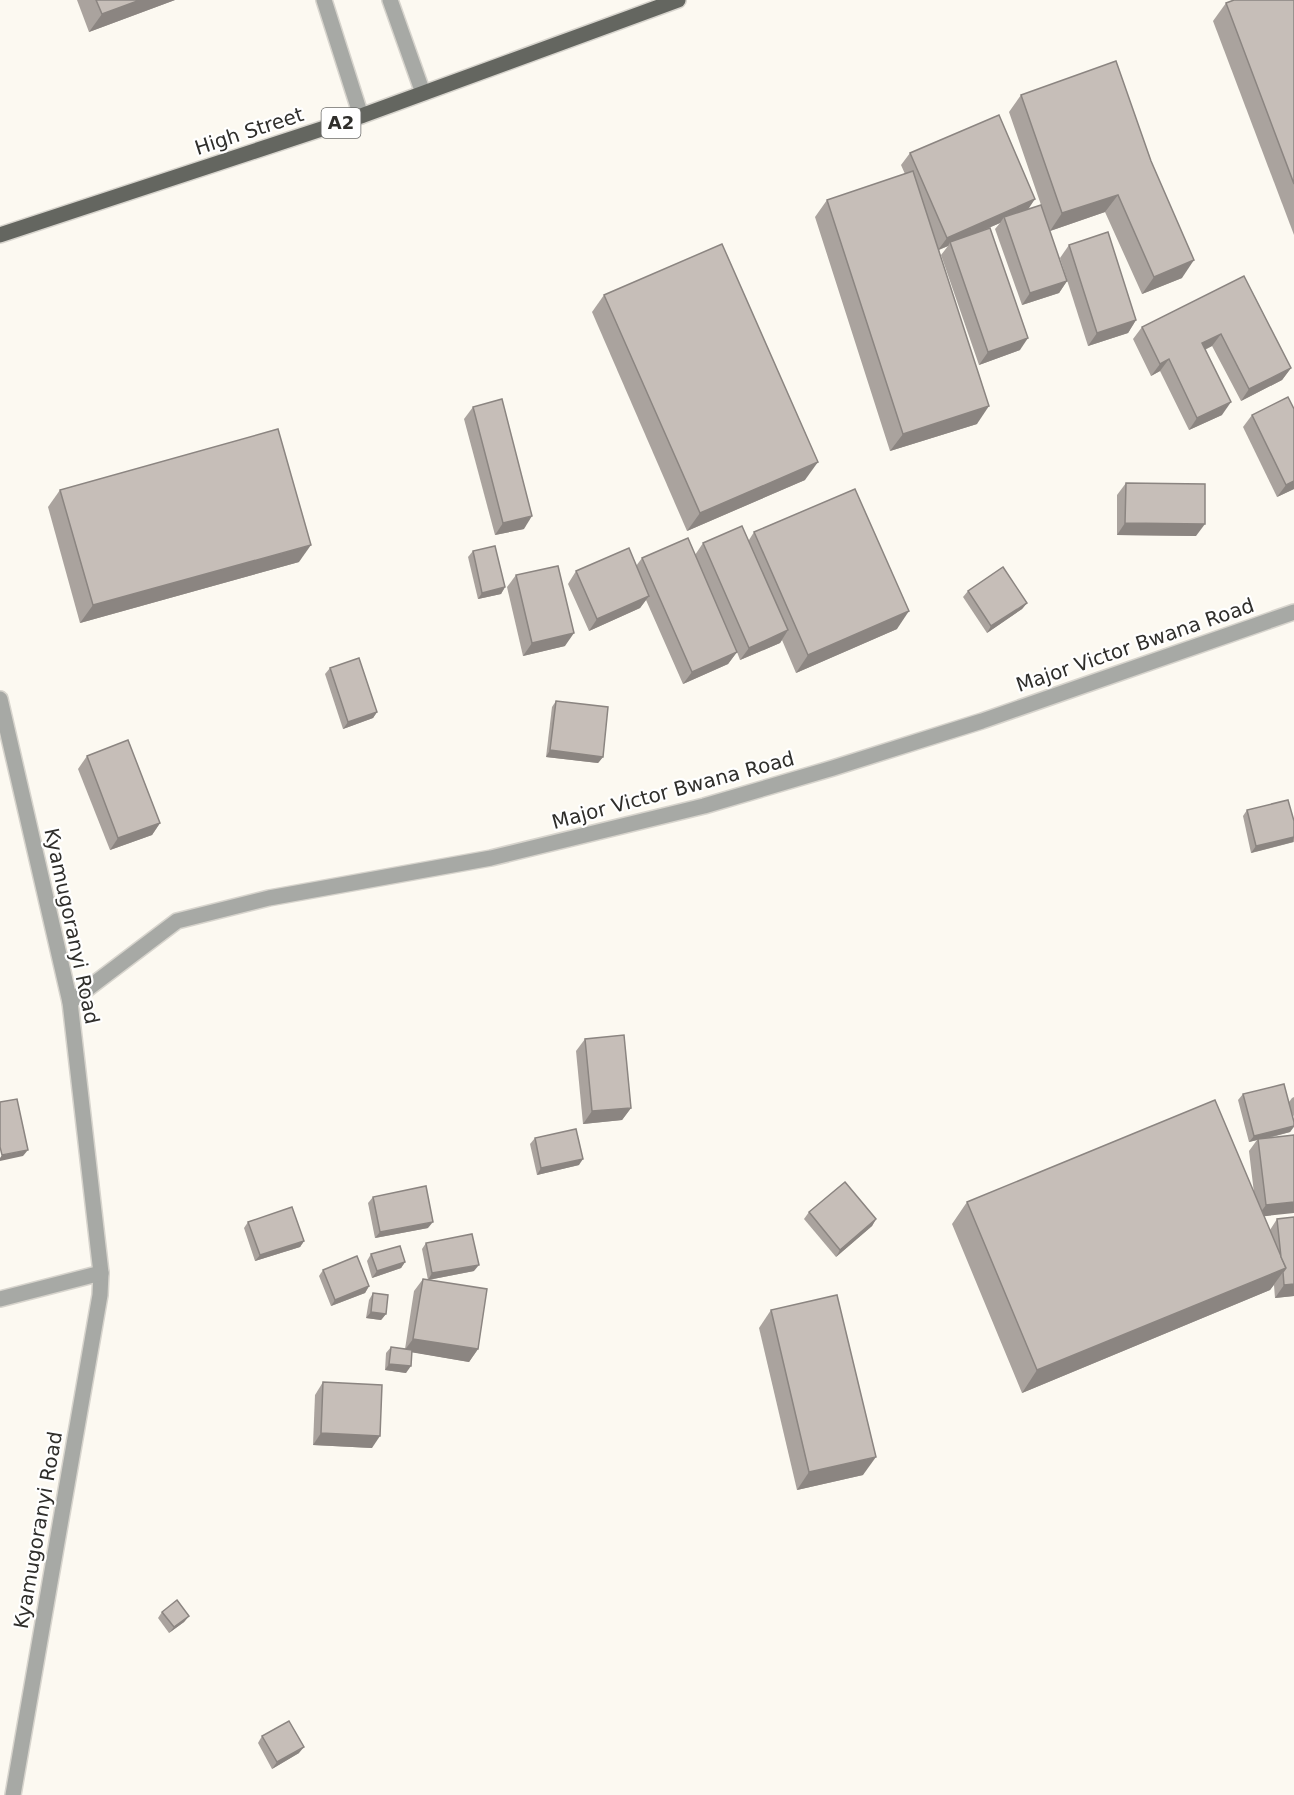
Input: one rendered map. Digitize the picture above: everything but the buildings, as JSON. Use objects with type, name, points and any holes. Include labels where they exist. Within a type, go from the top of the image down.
[{"type":"main road","name":"High Street","points":[[0,236],[361,116],[678,0]]},
{"type":"street","points":[[324,0],[361,116]]},
{"type":"street","points":[[390,0],[423,93]]},
{"type":"street","name":"Major Victor Bwana Road","points":[[70,1002],[177,921],[269,898],[491,858],[704,806],[982,721],[1294,612]]},
{"type":"street","name":"Kyamugoranyi Road","points":[[0,699],[70,1002],[101,1273],[100,1295],[13,1795]]},
{"type":"street","points":[[0,1299],[101,1273]]}]
